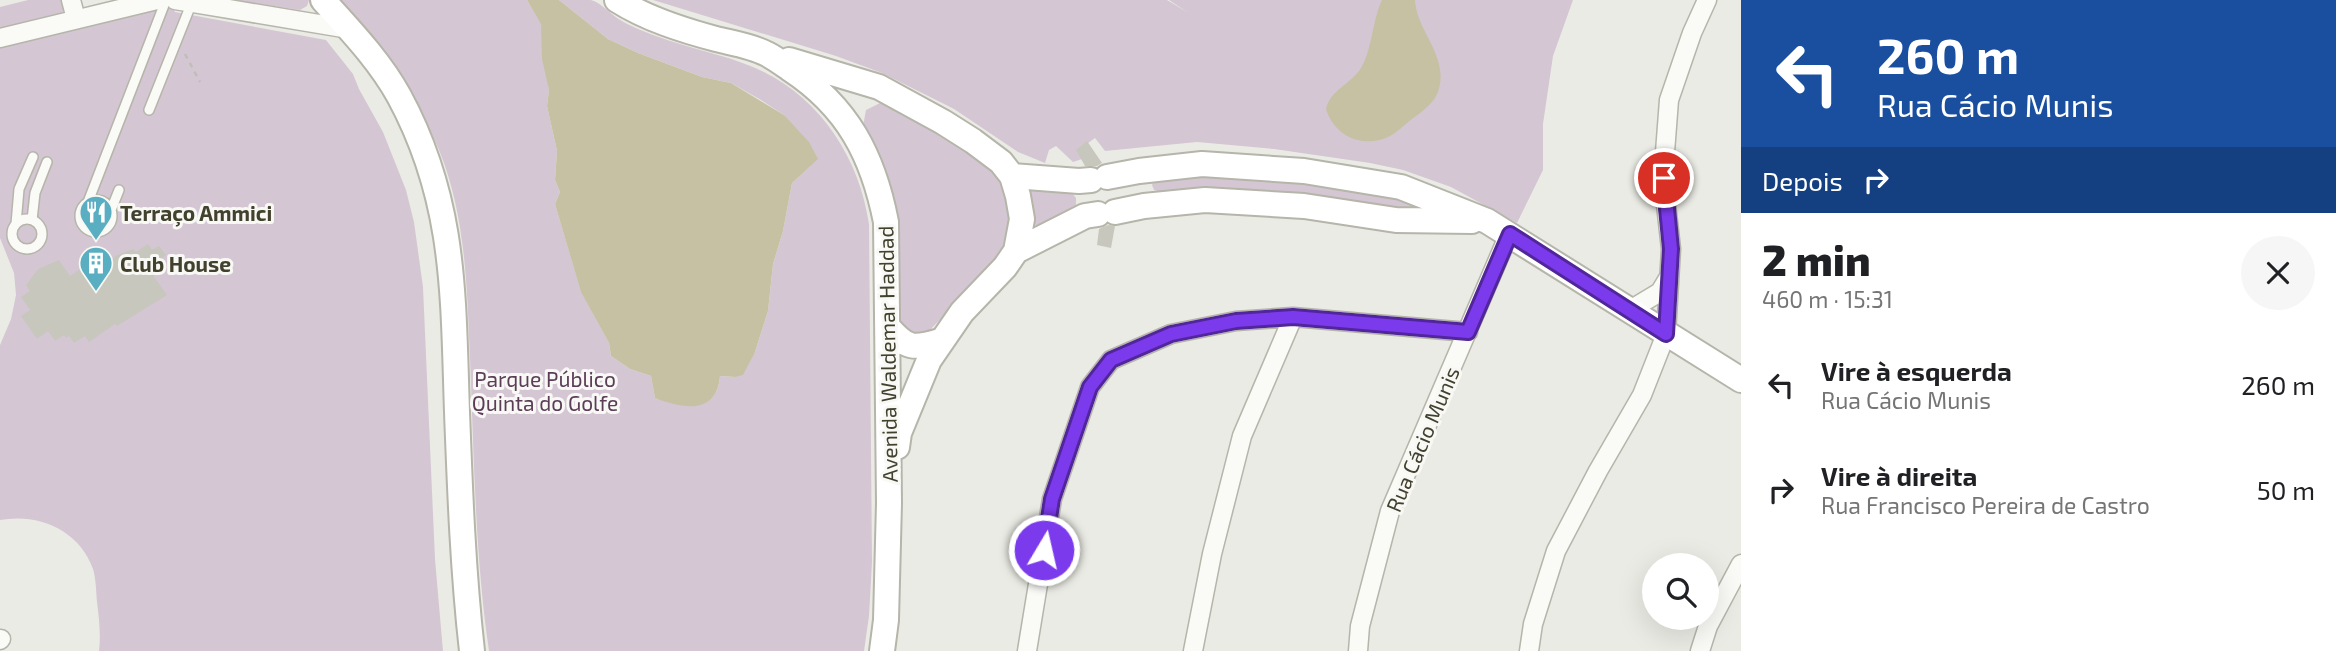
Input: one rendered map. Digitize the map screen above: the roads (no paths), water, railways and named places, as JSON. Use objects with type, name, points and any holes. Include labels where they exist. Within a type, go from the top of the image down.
[{"type":"street","points":[[72,0],[76,19]]},
{"type":"street","points":[[0,38],[157,0]]},
{"type":"street","points":[[323,0],[376,61],[398,95],[415,128],[446,225],[453,279],[459,463],[472,651]]},
{"type":"street","name":"Avenida Waldemar Haddad","points":[[617,0],[660,22],[767,54],[803,77],[823,95],[846,120],[862,144],[881,195],[886,222],[889,503],[886,620],[882,651]]},
{"type":"street","points":[[1529,651],[1533,624],[1556,551],[1642,395],[1666,334],[1671,249],[1664,178],[1669,100],[1692,33],[1707,0]]},
{"type":"street","points":[[183,1],[349,29]]},
{"type":"street","points":[[767,54],[879,87],[908,101],[989,151],[1012,176],[1022,219],[1016,251],[1005,267],[962,312],[929,360],[899,433],[889,503]]},
{"type":"street","points":[[1012,176],[1092,179],[1202,164],[1304,171],[1401,187],[1487,221],[1510,234],[1741,380]]},
{"type":"street","points":[[1139,171],[1144,206]]},
{"type":"street","points":[[1092,179],[1099,214]]},
{"type":"street","points":[[1016,251],[1099,214],[1205,200],[1304,206],[1396,220],[1487,221]]},
{"type":"street","name":"Rua Cácio Munis","points":[[1358,651],[1360,626],[1390,510],[1510,234]]},
{"type":"street","points":[[1630,310],[1660,292],[1670,276]]},
{"type":"street","points":[[1027,651],[1052,499],[1090,387],[1111,360],[1171,334],[1236,321],[1293,317],[1468,332]]},
{"type":"street","points":[[1193,651],[1212,554],[1242,436],[1293,317]]},
{"type":"street","points":[[888,327],[899,340],[909,346],[923,346],[940,341]]},
{"type":"street","points":[[1437,331],[1457,355]]},
{"type":"street","points":[[1700,651],[1709,626],[1741,564]]},
{"type":"lane","points":[[88,202],[166,0]]},
{"type":"lane","points":[[149,110],[183,1]]},
{"type":"lane","points":[[16,224],[27,219],[32,220],[41,229],[37,244],[23,248],[13,241],[12,235],[16,224],[19,189],[33,156]]},
{"type":"lane","points":[[32,220],[35,194],[47,162]]},
{"type":"lane","points":[[111,210],[119,190]]},
{"type":"lane","points":[[93,200],[104,202],[111,210],[113,216],[109,227],[100,232],[90,231],[80,218],[83,206],[93,200]]},
{"type":"place","name":"Terraço Ammici","points":[[96,242]]},
{"type":"place","name":"Club House","points":[[96,293]]},
{"type":"park label","name":"Parque Público Quinta do Golfe","points":[[545,390]]}]
